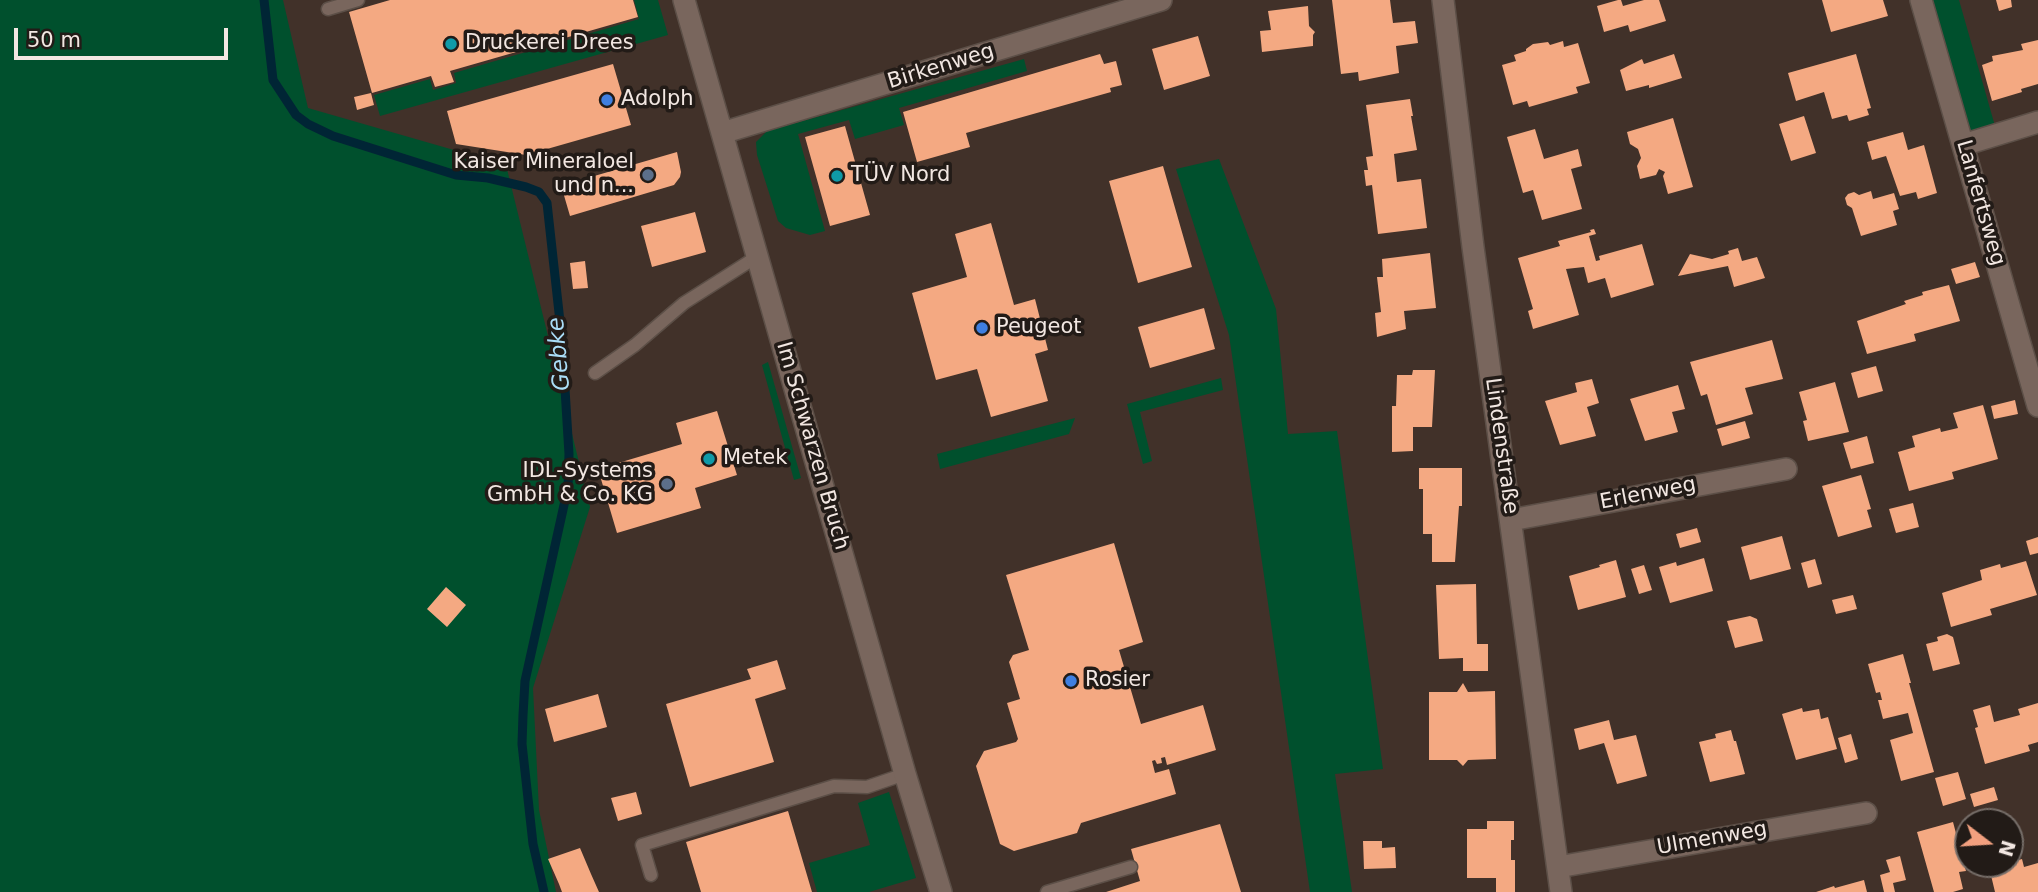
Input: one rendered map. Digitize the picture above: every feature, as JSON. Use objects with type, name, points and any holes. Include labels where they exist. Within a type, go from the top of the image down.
[{"type":"street","name":"Im Schwarzen Bruch","points":[[684,0],[941,892]]},
{"type":"street","name":"Birkenweg","points":[[722,133],[1161,0]]},
{"type":"street","name":"Lindenstraße","points":[[1443,0],[1473,247],[1561,892]]},
{"type":"street","name":"Lanfertsweg","points":[[1921,0],[2038,406]]},
{"type":"street","points":[[1963,145],[2038,122]]},
{"type":"street","name":"Erlenweg","points":[[1511,520],[1786,469]]},
{"type":"street","name":"Ulmenweg","points":[[1558,867],[1866,813]]},
{"type":"lane","points":[[328,9],[358,0]]},
{"type":"lane","points":[[595,373],[635,345],[684,303],[758,256]]},
{"type":"lane","points":[[650,875],[642,845],[834,786],[867,787],[905,774]]},
{"type":"lane","points":[[1047,892],[1131,867]]},
{"type":"green space","points":[[0,0],[283,0],[308,108],[506,165],[590,507],[533,688],[539,810],[556,892],[0,892]]},
{"type":"green space","points":[[634,0],[658,0],[668,35],[380,116],[374,95],[430,79],[433,90],[456,83],[454,73],[639,19]]},
{"type":"green space","points":[[1929,0],[1959,0],[1995,126],[1967,134]]},
{"type":"green space","points":[[1024,59],[1027,71],[899,108],[904,125],[855,139],[849,120],[798,134],[825,231],[810,235],[786,228],[778,221],[757,155],[756,142],[767,131]]},
{"type":"green space","points":[[1219,159],[1276,309],[1288,434],[1337,431],[1383,769],[1335,774],[1352,892],[1310,892],[1229,335],[1176,169]]},
{"type":"green space","points":[[768,362],[801,478],[794,480],[762,365]]},
{"type":"green space","points":[[1221,378],[1223,390],[1140,412],[1152,461],[1143,464],[1127,404]]},
{"type":"green space","points":[[1075,418],[1069,434],[940,469],[937,454]]},
{"type":"green space","points":[[889,792],[916,878],[869,892],[817,892],[809,863],[870,845],[858,803]]},
{"type":"building","name":"Druckerei Drees","points":[[390,0],[633,0],[638,17],[450,71],[454,82],[435,87],[431,76],[372,93],[349,12]]},
{"type":"building","points":[[1332,0],[1390,0],[1393,23],[1415,21],[1418,43],[1396,46],[1399,73],[1359,81],[1358,72],[1341,74]]},
{"type":"building","points":[[1621,0],[1623,6],[1644,0],[1659,0],[1666,21],[1630,32],[1628,25],[1604,32],[1597,6]]},
{"type":"building","points":[[1822,0],[1883,0],[1888,16],[1831,32]]},
{"type":"building","points":[[1996,0],[2011,0],[2012,7],[1999,11]]},
{"type":"building","points":[[1308,6],[1309,26],[1315,32],[1313,46],[1262,52],[1260,31],[1271,30],[1268,11]]},
{"type":"building","points":[[1198,36],[1210,76],[1164,90],[1152,49]]},
{"type":"building","points":[[2038,40],[2038,84],[1992,101],[1982,65],[1993,61],[1992,56],[2023,50],[2021,44]]},
{"type":"building","points":[[1563,41],[1564,47],[1578,43],[1590,83],[1576,87],[1578,93],[1529,107],[1527,101],[1513,105],[1502,65],[1516,61],[1514,55],[1526,51],[1533,44],[1548,42],[1550,45]]},
{"type":"building","points":[[1100,54],[1104,64],[1116,61],[1122,85],[1110,88],[1111,92],[966,133],[970,147],[917,162],[903,112]]},
{"type":"building","points":[[1674,54],[1682,78],[1649,88],[1649,85],[1626,91],[1620,70],[1642,59],[1644,64]]},
{"type":"building","points":[[1856,54],[1871,108],[1867,109],[1869,115],[1849,121],[1847,115],[1832,119],[1824,92],[1796,101],[1788,73]]},
{"type":"building","points":[[613,64],[631,125],[526,155],[456,144],[447,111]]},
{"type":"building","points":[[371,93],[374,105],[357,110],[354,97]]},
{"type":"building","points":[[1410,99],[1417,150],[1394,154],[1397,182],[1421,179],[1427,228],[1378,234],[1372,185],[1366,186],[1364,170],[1368,170],[1366,157],[1373,156],[1366,105]]},
{"type":"building","points":[[1804,116],[1816,153],[1791,161],[1779,124]]},
{"type":"building","points":[[1673,118],[1693,187],[1668,194],[1663,176],[1665,172],[1659,169],[1656,175],[1640,179],[1637,166],[1641,158],[1638,149],[1630,144],[1627,132]]},
{"type":"building","name":"TÜV Nord","points":[[845,126],[870,215],[830,226],[805,137]]},
{"type":"building","points":[[1535,129],[1544,159],[1578,149],[1582,166],[1571,169],[1582,209],[1542,220],[1533,190],[1523,193],[1507,137]]},
{"type":"building","points":[[1903,132],[1908,150],[1924,145],[1937,193],[1918,199],[1916,192],[1900,196],[1886,156],[1872,160],[1867,142]]},
{"type":"building","points":[[677,152],[681,172],[674,185],[570,216],[563,192],[579,187],[577,181]]},
{"type":"building","points":[[1163,166],[1192,267],[1138,283],[1109,181]]},
{"type":"building","points":[[1871,191],[1873,199],[1894,193],[1899,209],[1893,211],[1897,225],[1861,236],[1852,208],[1847,205],[1845,198],[1854,192],[1859,195]]},
{"type":"building","points":[[695,212],[706,252],[652,267],[641,226]]},
{"type":"building","name":"Peugeot","points":[[991,223],[1014,305],[1035,299],[1048,350],[1035,354],[1048,401],[991,417],[977,369],[936,380],[912,293],[967,277],[955,234]]},
{"type":"building","points":[[1594,229],[1596,234],[1589,236],[1596,261],[1600,260],[1599,256],[1642,244],[1654,285],[1611,298],[1605,278],[1588,283],[1584,267],[1566,269],[1579,315],[1533,329],[1528,311],[1533,309],[1518,258],[1560,246],[1558,241]]},
{"type":"building","points":[[1738,248],[1742,261],[1757,257],[1765,278],[1734,287],[1728,266],[1678,276],[1690,254],[1712,259]]},
{"type":"building","points":[[1430,253],[1436,308],[1404,311],[1406,329],[1377,337],[1375,313],[1381,312],[1377,277],[1383,277],[1382,259]]},
{"type":"building","points":[[585,261],[588,288],[573,289],[570,263]]},
{"type":"building","points":[[1975,262],[1980,277],[1956,284],[1951,269]]},
{"type":"building","points":[[1949,285],[1960,321],[1914,334],[1916,341],[1867,354],[1857,321],[1906,304],[1904,301],[1923,295],[1922,292]]},
{"type":"building","points":[[1204,308],[1215,349],[1150,368],[1138,327]]},
{"type":"building","points":[[1772,340],[1783,379],[1745,388],[1753,414],[1716,425],[1707,394],[1701,396],[1690,362]]},
{"type":"building","points":[[1876,366],[1883,391],[1858,398],[1851,373]]},
{"type":"building","points":[[1413,370],[1435,370],[1432,427],[1413,427],[1413,451],[1392,452],[1392,406],[1396,406],[1397,375],[1412,375]]},
{"type":"building","points":[[1592,379],[1599,403],[1587,407],[1596,436],[1560,445],[1545,401],[1577,392],[1575,383]]},
{"type":"building","points":[[1835,382],[1849,432],[1808,441],[1803,421],[1807,420],[1799,392]]},
{"type":"building","points":[[1678,385],[1685,409],[1672,412],[1678,432],[1645,441],[1630,399]]},
{"type":"building","points":[[2015,400],[2018,414],[1994,419],[1991,406]]},
{"type":"building","points":[[1983,405],[1998,459],[1952,472],[1954,479],[1909,491],[1898,452],[1915,447],[1912,436],[1940,428],[1941,432],[1958,428],[1953,413]]},
{"type":"building","points":[[717,411],[737,475],[695,488],[701,508],[617,533],[598,469],[682,444],[676,423]]},
{"type":"building","points":[[1745,421],[1750,438],[1722,446],[1717,429]]},
{"type":"building","points":[[1867,436],[1874,463],[1851,469],[1843,443]]},
{"type":"building","points":[[1419,468],[1462,468],[1462,506],[1459,506],[1455,562],[1432,562],[1432,534],[1423,534],[1423,489],[1419,489]]},
{"type":"building","points":[[1861,475],[1871,509],[1867,510],[1872,527],[1838,537],[1822,486]]},
{"type":"building","points":[[1913,503],[1919,527],[1896,533],[1889,509]]},
{"type":"building","points":[[1697,528],[1701,542],[1680,548],[1676,534]]},
{"type":"building","points":[[1782,536],[1791,569],[1750,580],[1741,547]]},
{"type":"building","points":[[2038,537],[2038,553],[2030,555],[2026,541]]},
{"type":"building","name":"Rosier","points":[[1114,543],[1143,642],[1119,650],[1141,724],[1203,705],[1216,750],[1167,765],[1165,757],[1161,758],[1162,763],[1152,761],[1155,773],[1169,769],[1176,794],[1081,823],[1077,833],[1014,851],[1000,844],[976,766],[984,751],[1016,742],[1018,739],[1007,703],[1020,699],[1009,662],[1013,655],[1029,650],[1006,575]]},
{"type":"building","points":[[1704,558],[1713,591],[1670,603],[1659,567],[1676,562],[1677,566]]},
{"type":"building","points":[[1815,559],[1822,584],[1808,588],[1801,563]]},
{"type":"building","points":[[1616,560],[1626,597],[1578,610],[1569,576]]},
{"type":"building","points":[[2026,561],[2037,595],[1990,609],[1992,615],[1951,627],[1942,593],[1982,580],[1980,570]]},
{"type":"building","points":[[1644,565],[1652,590],[1639,594],[1631,569]]},
{"type":"building","points":[[1476,584],[1477,644],[1488,644],[1488,671],[1463,671],[1463,658],[1439,659],[1436,585]]},
{"type":"building","points":[[446,587],[466,605],[447,627],[427,609]]},
{"type":"building","points":[[1853,595],[1857,609],[1836,614],[1832,600]]},
{"type":"building","points":[[1750,616],[1757,619],[1763,641],[1735,648],[1727,621]]},
{"type":"building","points":[[1947,634],[1953,637],[1960,664],[1933,671],[1926,644],[1938,641],[1937,637]]},
{"type":"building","points":[[1903,654],[1934,772],[1901,781],[1890,740],[1913,733],[1908,713],[1883,719],[1878,700],[1882,700],[1880,692],[1876,693],[1868,664]]},
{"type":"building","points":[[777,660],[786,689],[755,699],[774,762],[690,787],[666,704],[751,679],[747,669]]},
{"type":"building","points":[[1463,683],[1468,692],[1495,691],[1496,759],[1468,760],[1463,766],[1457,760],[1429,760],[1429,692],[1457,692]]},
{"type":"building","points":[[598,694],[607,727],[554,742],[545,709]]},
{"type":"building","points":[[2038,703],[2038,742],[2028,745],[2030,751],[1985,764],[1973,710],[1990,705],[1994,722],[2020,715],[2018,709]]},
{"type":"building","points":[[1802,708],[1803,712],[1819,709],[1821,719],[1828,717],[1837,749],[1796,760],[1782,714]]},
{"type":"building","points":[[1609,720],[1614,740],[1636,735],[1647,776],[1617,784],[1604,743],[1579,750],[1574,729]]},
{"type":"building","points":[[1731,730],[1745,774],[1710,782],[1699,742],[1716,738],[1715,734]]},
{"type":"building","points":[[1851,734],[1858,759],[1845,763],[1838,738]]},
{"type":"building","points":[[1958,772],[1966,799],[1943,806],[1935,778]]},
{"type":"building","points":[[1994,787],[1998,800],[1974,807],[1970,794]]},
{"type":"building","points":[[636,792],[642,814],[618,821],[611,798]]},
{"type":"building","points":[[788,811],[812,892],[701,892],[686,842]]},
{"type":"building","points":[[1487,821],[1514,821],[1511,860],[1515,860],[1515,892],[1496,892],[1496,878],[1467,878],[1467,829],[1487,829]]},
{"type":"building","points":[[1953,822],[1954,878],[1960,878],[1963,889],[1934,892],[1917,832]]},
{"type":"building","points":[[1220,824],[1241,892],[1106,892],[1140,881],[1131,849]]},
{"type":"building","points":[[1363,841],[1382,841],[1382,848],[1395,847],[1396,868],[1364,869]]},
{"type":"building","points":[[580,848],[599,892],[562,892],[548,859]]},
{"type":"building","points":[[1900,856],[1906,880],[1893,883],[1895,892],[1884,892],[1880,875],[1890,872],[1886,860]]},
{"type":"building","points":[[2038,863],[2038,892],[1995,892],[1992,878],[2024,878],[2024,867]]},
{"type":"building","points":[[1864,880],[1867,892],[1816,892],[1834,886],[1835,888]]},
{"type":"waterway","name":"Gebke","points":[[264,0],[273,80],[296,115],[308,124],[333,136],[456,175],[488,178],[526,187],[539,192],[547,203],[562,340],[569,454],[568,487],[525,681],[523,715],[522,744],[533,844],[544,892]]},
{"type":"place","name":"Druckerei Drees","points":[[451,44]]},
{"type":"place","name":"Adolph","points":[[607,100]]},
{"type":"place","name":"Kaiser Mineraloel und n...","points":[[648,175]]},
{"type":"place","name":"TÜV Nord","points":[[837,176]]},
{"type":"place","name":"Peugeot","points":[[982,328]]},
{"type":"place","name":"Metek","points":[[709,459]]},
{"type":"place","name":"IDL-Systems GmbH & Co. KG","points":[[667,484]]},
{"type":"place","name":"Rosier","points":[[1071,681]]}]
